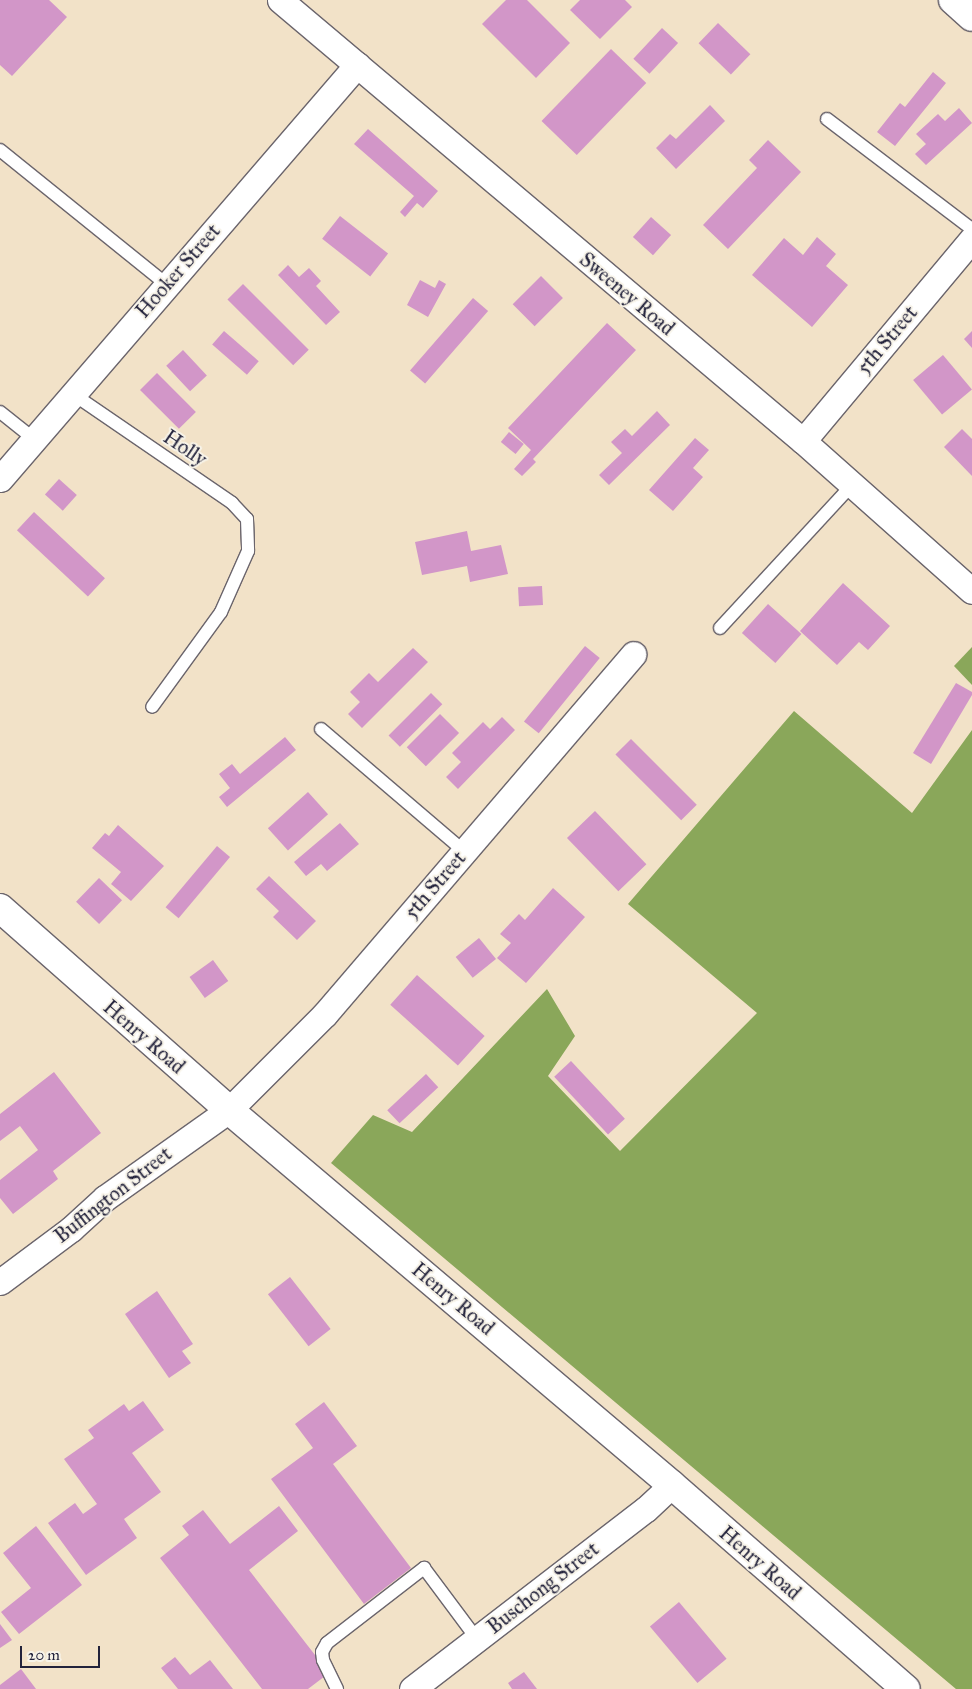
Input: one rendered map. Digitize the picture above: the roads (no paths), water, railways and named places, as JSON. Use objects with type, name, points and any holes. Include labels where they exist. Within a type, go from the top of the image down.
[{"type":"street","name":"Sweeney Road","points":[[280,0],[803,441],[972,591]]},
{"type":"street","points":[[953,0],[972,17]]},
{"type":"street","name":"Hooker Street","points":[[0,479],[166,284],[357,65]]},
{"type":"street","name":"5th Street","points":[[803,441],[972,239]]},
{"type":"street","name":"5th Street","points":[[228,1110],[325,1014],[634,654]]},
{"type":"street","name":"Henry Road","points":[[0,908],[228,1110],[672,1485],[906,1689]]},
{"type":"street","name":"Buffington Street","points":[[0,1282],[71,1229],[105,1198],[228,1110]]},
{"type":"street","name":"Buschong Street","points":[[412,1689],[646,1509],[672,1485]]},
{"type":"lane","points":[[827,118],[972,229]]},
{"type":"lane","points":[[0,150],[166,284]]},
{"type":"lane","name":"Holly","points":[[73,394],[232,503],[247,518],[248,551],[222,612],[152,707]]},
{"type":"lane","points":[[0,412],[34,439]]},
{"type":"lane","points":[[720,628],[852,484]]},
{"type":"lane","points":[[321,728],[464,851]]},
{"type":"lane","points":[[337,1689],[323,1660],[322,1652],[327,1643],[424,1568],[477,1639]]}]
